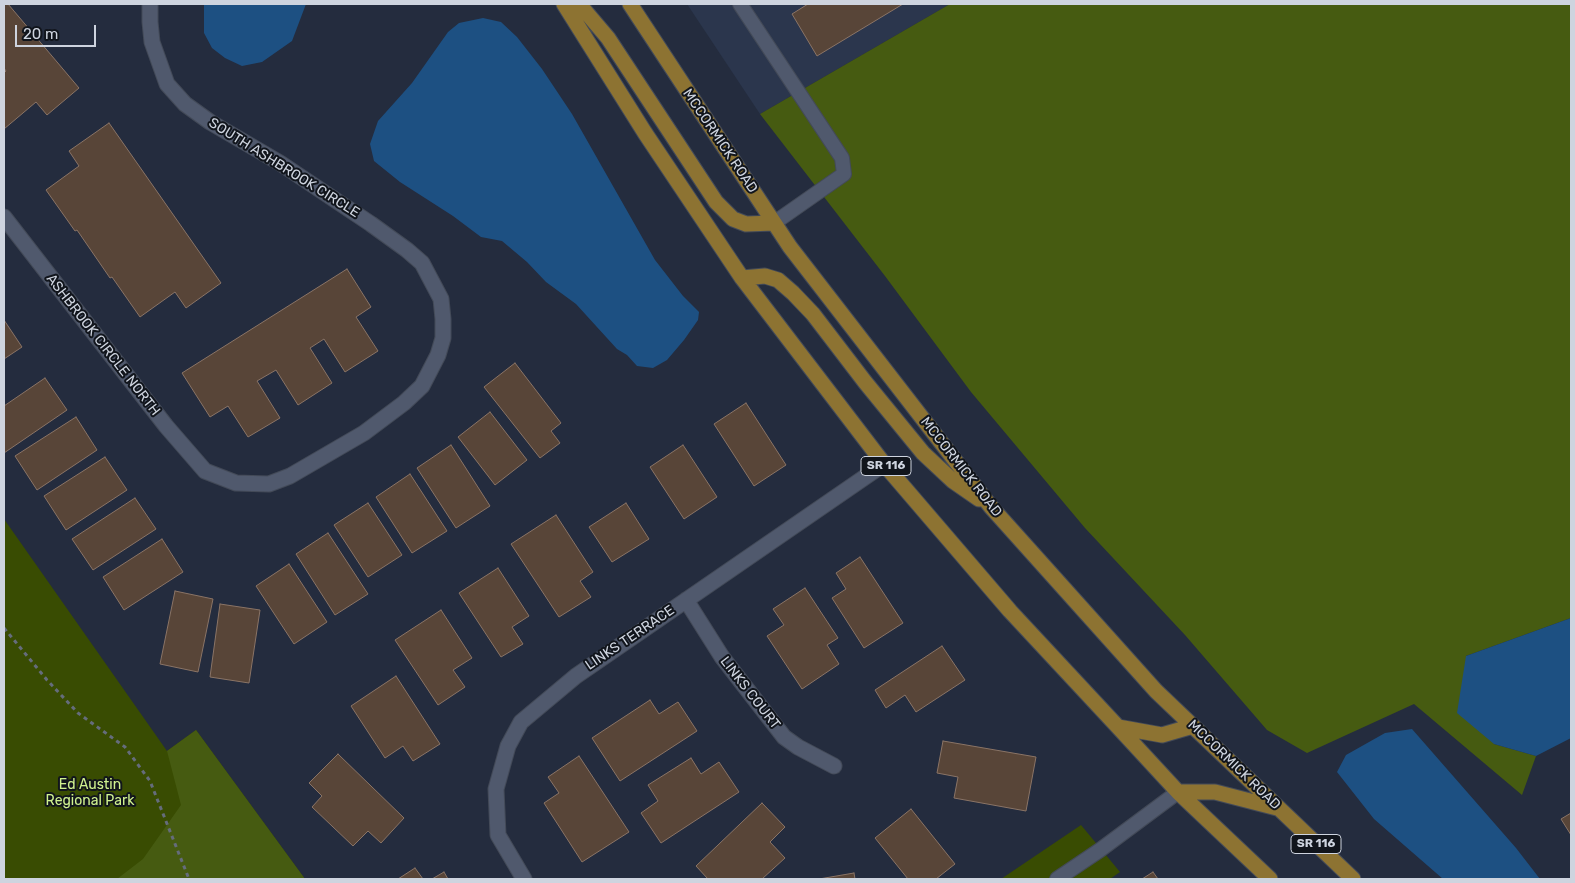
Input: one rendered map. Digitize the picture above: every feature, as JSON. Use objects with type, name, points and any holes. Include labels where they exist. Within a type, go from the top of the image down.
[{"type":"main road","name":"SR 116","points":[[564,4],[646,133],[742,278],[884,464],[1010,611],[1178,792],[1270,879]]},
{"type":"main road","points":[[579,4],[608,38],[716,202],[733,219],[746,224],[774,223]]},
{"type":"main road","name":"MCCORMICK ROAD","points":[[630,4],[790,247],[991,506],[1156,691],[1353,879]]},
{"type":"main road","points":[[742,278],[765,276],[778,280],[793,293],[813,314],[923,453],[952,480],[991,506]]},
{"type":"main road","points":[[1118,727],[1162,735],[1193,726]]},
{"type":"main road","points":[[1178,792],[1215,792],[1278,808]]},
{"type":"street","name":"SOUTH ASHBROOK CIRCLE","points":[[150,4],[152,42],[166,84],[185,104],[210,122],[280,163],[407,250],[422,263],[441,299],[444,319],[443,338],[438,355],[422,386],[404,404],[364,433],[290,476],[269,484],[236,483],[205,471]]},
{"type":"street","name":"ASHBROOK CIRCLE NORTH","points":[[4,217],[166,426],[205,471]]},
{"type":"street","name":"LINKS TERRACE","points":[[524,879],[498,835],[496,790],[508,746],[521,722],[576,676],[884,464]]},
{"type":"street","name":"LINKS COURT","points":[[686,600],[722,657],[784,737],[798,747],[834,766]]},
{"type":"lane","points":[[740,4],[842,158],[844,174],[774,223]]},
{"type":"lane","points":[[1057,879],[1100,850],[1178,792]]},
{"type":"path","points":[[4,628],[47,680],[78,713],[125,747],[150,781],[189,879]]},
{"type":"shaded area","points":[[687,4],[950,4],[760,114]]},
{"type":"green space","points":[[950,4],[1571,4],[1571,618],[1466,656],[1494,744],[1536,756],[1522,795],[1414,704],[1307,753],[1267,730],[1185,635],[1085,528],[971,392],[885,276],[760,114]]},
{"type":"green space","name":"Ed Austin Regional Park","points":[[4,519],[167,751],[196,730],[305,879],[4,879]]},
{"type":"green space","points":[[196,730],[305,879],[117,879],[143,859],[181,805],[167,751]]},
{"type":"green space","points":[[1081,825],[1120,872],[1110,879],[1001,879]]},
{"type":"water","points":[[204,4],[306,4],[292,41],[262,62],[242,66],[225,58],[212,48],[204,33]]},
{"type":"water","points":[[483,18],[501,22],[517,37],[542,69],[572,114],[655,260],[683,296],[699,312],[698,320],[684,340],[667,360],[653,368],[637,366],[627,355],[617,349],[576,304],[546,282],[527,262],[502,241],[481,237],[453,216],[400,182],[374,161],[370,144],[378,121],[412,83],[448,32],[459,23]]},
{"type":"water","points":[[1571,618],[1571,738],[1536,756],[1494,744],[1457,713],[1466,656]]},
{"type":"water","points":[[1412,729],[1516,848],[1540,879],[1443,879],[1374,819],[1337,772],[1346,755],[1385,733]]},
{"type":"building","points":[[4,4],[8,4],[79,88],[47,115],[36,102],[4,129],[4,73],[6,71],[4,68]]},
{"type":"building","points":[[808,4],[903,4],[817,56],[792,14]]},
{"type":"building","points":[[109,123],[221,283],[186,308],[175,292],[140,317],[46,190],[79,166],[69,151]]},
{"type":"building","points":[[347,269],[371,307],[356,317],[378,351],[345,372],[324,339],[310,348],[332,383],[298,405],[276,370],[257,381],[280,418],[248,437],[228,406],[210,417],[182,373]]},
{"type":"building","points":[[4,320],[22,347],[4,359]]},
{"type":"building","points":[[515,363],[561,423],[551,431],[560,443],[540,458],[484,387]]},
{"type":"building","points":[[45,378],[67,410],[4,453],[4,406]]},
{"type":"building","points":[[746,403],[786,465],[754,486],[714,424]]},
{"type":"building","points":[[490,412],[527,460],[495,485],[458,437]]},
{"type":"building","points":[[76,417],[97,450],[37,490],[15,456]]},
{"type":"building","points":[[451,445],[490,506],[456,528],[417,468]]},
{"type":"building","points":[[683,445],[717,497],[684,519],[650,467]]},
{"type":"building","points":[[105,457],[127,490],[66,530],[44,496]]},
{"type":"building","points":[[410,474],[447,531],[412,553],[376,497]]},
{"type":"building","points":[[135,498],[156,529],[93,570],[72,539]]},
{"type":"building","points":[[368,503],[402,555],[368,577],[334,525]]},
{"type":"building","points":[[626,503],[649,539],[612,562],[589,527]]},
{"type":"building","points":[[556,515],[593,572],[580,581],[591,597],[559,617],[511,544]]},
{"type":"building","points":[[328,533],[368,594],[335,615],[296,554]]},
{"type":"building","points":[[162,539],[183,572],[124,610],[103,577]]},
{"type":"building","points":[[860,557],[903,623],[864,648],[832,598],[846,589],[836,573]]},
{"type":"building","points":[[289,564],[327,622],[294,644],[256,586]]},
{"type":"building","points":[[498,568],[529,616],[512,627],[523,644],[501,657],[459,593]]},
{"type":"building","points":[[805,588],[838,638],[827,645],[839,664],[802,689],[767,636],[784,625],[773,609]]},
{"type":"building","points":[[175,591],[213,599],[198,672],[160,664]]},
{"type":"building","points":[[220,604],[260,610],[249,683],[210,677]]},
{"type":"building","points":[[441,610],[472,658],[453,670],[465,687],[438,705],[395,640]]},
{"type":"building","points":[[942,646],[965,680],[916,712],[905,695],[886,708],[875,690]]},
{"type":"building","points":[[396,676],[440,744],[413,761],[403,746],[385,758],[351,706]]},
{"type":"building","points":[[650,700],[659,714],[678,702],[697,731],[620,781],[592,738]]},
{"type":"building","points":[[943,741],[1036,757],[1026,811],[954,798],[958,777],[937,773]]},
{"type":"building","points":[[338,754],[404,818],[381,843],[368,831],[353,846],[312,807],[322,796],[309,783]]},
{"type":"building","points":[[579,756],[629,832],[582,862],[544,803],[559,793],[548,777]]},
{"type":"building","points":[[691,758],[701,774],[719,762],[739,792],[661,843],[641,813],[658,801],[648,785]]},
{"type":"building","points":[[762,803],[785,827],[770,842],[785,858],[762,879],[708,879],[696,866]]},
{"type":"building","points":[[911,809],[955,864],[936,879],[908,879],[875,838]]},
{"type":"building","points":[[1571,813],[1571,835],[1561,819]]},
{"type":"building","points":[[415,868],[423,879],[398,879]]},
{"type":"building","points":[[444,872],[448,879],[432,879]]},
{"type":"building","points":[[1153,872],[1158,879],[1142,879]]},
{"type":"building","points":[[854,873],[855,879],[819,879]]}]
